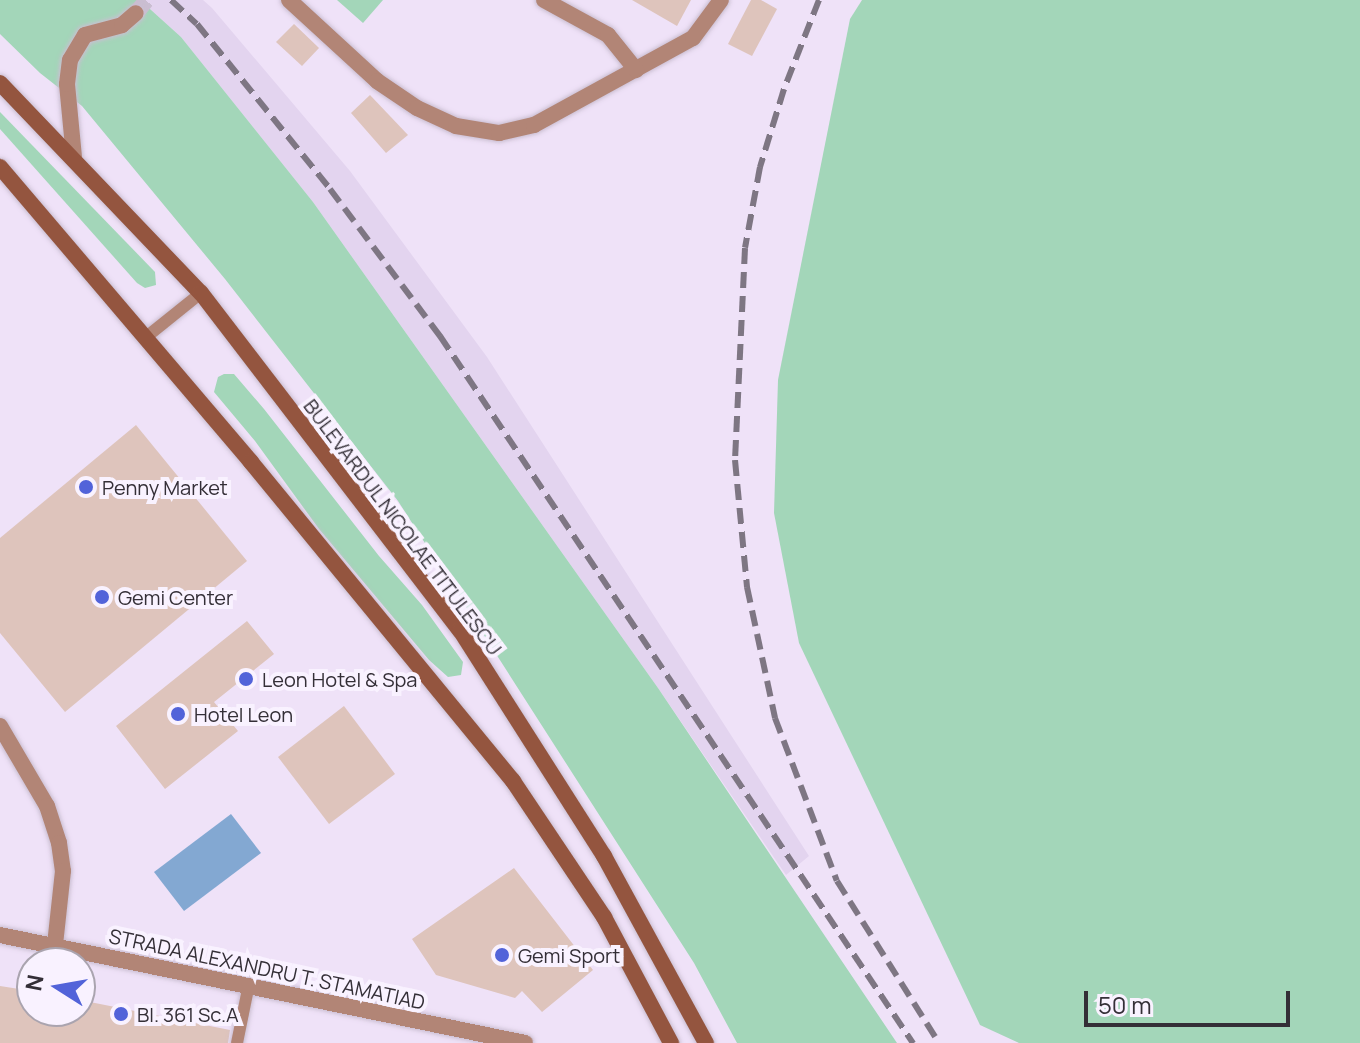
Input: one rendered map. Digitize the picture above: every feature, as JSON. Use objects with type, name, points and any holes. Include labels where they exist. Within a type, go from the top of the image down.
[{"type":"main road","name":"BULEVARDUL NICOLAE TITULESCU","points":[[0,83],[201,293],[460,630],[604,856],[706,1043]]},
{"type":"main road","points":[[0,167],[513,781],[604,917],[671,1043]]},
{"type":"street","points":[[289,0],[377,81],[417,108],[456,126],[499,133],[534,125],[693,38],[721,0]]},
{"type":"street","points":[[544,0],[608,35],[636,70]]},
{"type":"street","points":[[74,157],[67,84],[70,60],[85,35],[122,25],[136,13]]},
{"type":"street","points":[[0,726],[47,806],[59,843],[63,871],[55,945]]},
{"type":"street","name":"STRADA ALEXANDRU T. STAMATIAD","points":[[0,935],[525,1043]]},
{"type":"street","points":[[663,1043],[671,1043]]},
{"type":"lane","points":[[145,338],[201,293]]},
{"type":"lane","points":[[237,1043],[249,984]]},
{"type":"shaded area","points":[[140,0],[203,0],[350,171],[487,357],[809,856],[786,875],[658,688],[313,202],[181,37]]},
{"type":"green space","points":[[0,0],[140,0],[181,37],[313,202],[658,688],[897,1043],[737,1043],[694,963],[398,501],[225,279],[82,106],[40,73],[0,34]]},
{"type":"green space","points":[[337,0],[383,0],[363,23]]},
{"type":"green space","points":[[862,0],[1360,0],[1360,1043],[1019,1043],[980,1025],[799,643],[774,513],[778,380],[850,19]]},
{"type":"green space","points":[[0,112],[155,272],[156,285],[145,288],[137,283],[0,129]]},
{"type":"green space","points":[[234,374],[264,409],[379,556],[422,605],[463,662],[461,675],[448,677],[429,660],[319,529],[255,441],[214,392],[218,377]]},
{"type":"water","points":[[231,814],[261,853],[184,911],[154,872]]},
{"type":"building","points":[[632,0],[691,0],[677,26]]},
{"type":"building","points":[[751,0],[761,0],[777,9],[752,56],[728,44]]},
{"type":"building","points":[[294,24],[319,48],[302,66],[276,42]]},
{"type":"building","points":[[370,95],[408,135],[386,153],[351,113]]},
{"type":"building","name":"Gemi Center","points":[[136,425],[247,561],[65,712],[0,633],[0,538]]},
{"type":"building","name":"Hotel Leon","points":[[247,621],[274,654],[214,702],[238,731],[165,789],[116,726]]},
{"type":"building","points":[[344,706],[395,774],[329,824],[278,757]]},
{"type":"building","name":"Gemi Sport","points":[[514,868],[593,970],[542,1012],[522,991],[515,998],[436,975],[412,939]]},
{"type":"building","name":"Bl. 361 Sc.A","points":[[0,986],[16,988],[16,1027],[96,1027],[96,1003],[230,1030],[228,1043],[0,1043]]},
{"type":"tunnel","points":[[136,13],[147,0]]},
{"type":"railway","points":[[171,0],[197,24],[330,189],[440,336],[913,1043]]},
{"type":"railway","points":[[819,0],[784,89],[760,167],[745,248],[735,460],[747,587],[775,718],[837,881],[939,1043]]},
{"type":"place","name":"Penny Market","points":[[86,487]]},
{"type":"place","name":"Gemi Center","points":[[102,597]]},
{"type":"place","name":"Leon Hotel & Spa","points":[[246,679]]},
{"type":"place","name":"Hotel Leon","points":[[178,714]]},
{"type":"place","name":"Gemi Sport","points":[[502,955]]},
{"type":"place","name":"Bl. 361 Sc.A","points":[[121,1014]]}]
